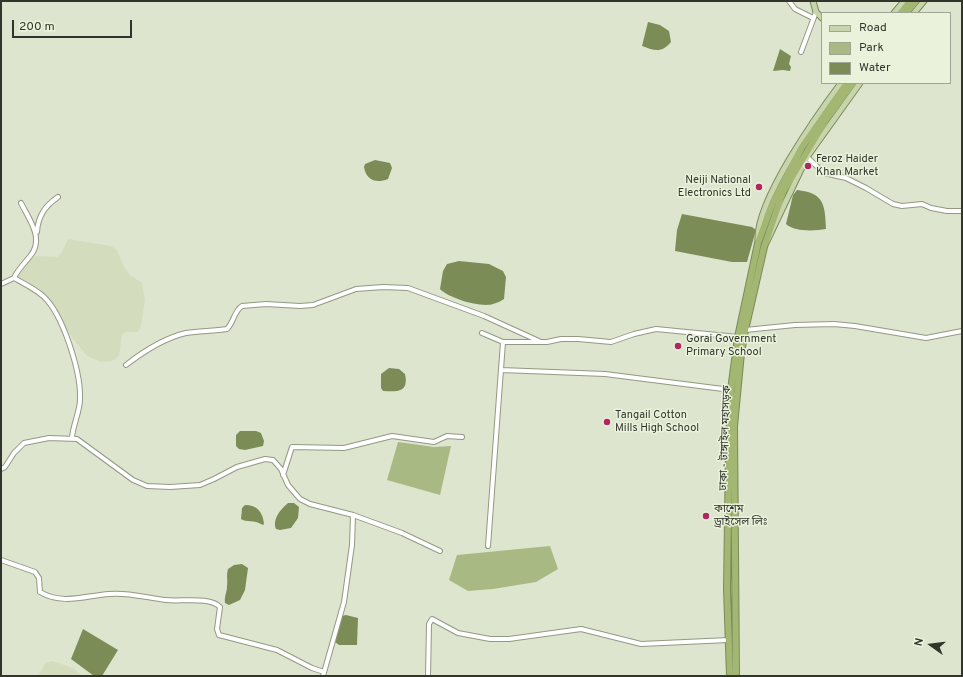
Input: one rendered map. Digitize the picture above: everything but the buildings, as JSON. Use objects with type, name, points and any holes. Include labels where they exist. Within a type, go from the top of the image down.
[{"type":"highway","points":[[902,12],[910,1]]},
{"type":"highway","points":[[907,12],[916,1]]},
{"type":"highway","name":"ঢাকা - টাঙ্গাইল মহাসড়ক","points":[[730,676],[727,561],[731,390],[738,337],[773,202],[786,176],[822,116],[846,84]]},
{"type":"highway","name":"ঢাকা - টাঙ্গাইল মহাসড়ক","points":[[736,676],[734,426],[741,353],[761,245],[783,192],[826,120],[852,84]]},
{"type":"highway","points":[[727,561],[735,561]]},
{"type":"main road","points":[[813,1],[816,12],[821,17]]},
{"type":"main road","points":[[895,12],[904,1]]},
{"type":"main road","points":[[915,12],[924,1]]},
{"type":"main road","points":[[761,245],[758,231],[769,201],[795,150],[840,84]]},
{"type":"main road","points":[[761,245],[772,234],[807,157],[859,84]]},
{"type":"street","points":[[789,1],[795,9],[813,18]]},
{"type":"street","points":[[801,52],[816,12]]},
{"type":"street","points":[[807,157],[824,173],[846,178],[893,204],[902,206],[922,204],[931,208],[947,211],[962,211]]},
{"type":"street","points":[[1,284],[14,278],[17,271],[32,253],[39,219],[43,210],[58,197]]},
{"type":"street","points":[[21,203],[36,234]]},
{"type":"street","points":[[14,278],[43,296],[53,307],[70,345],[77,370],[80,399],[72,426],[72,438]]},
{"type":"street","points":[[126,365],[142,353],[164,340],[186,334],[227,329],[233,322],[238,309],[242,306],[313,305],[356,289],[383,287],[408,288],[427,294],[484,316],[541,342]]},
{"type":"street","points":[[745,330],[795,325],[834,324],[926,338],[962,331]]},
{"type":"street","points":[[482,333],[503,342],[541,342],[578,339],[611,342],[634,334],[656,330],[738,337]]},
{"type":"street","points":[[488,546],[503,342]]},
{"type":"street","points":[[501,370],[605,374],[731,390]]},
{"type":"street","points":[[283,475],[292,447],[344,448],[392,436],[434,442],[447,436],[462,437]]},
{"type":"street","points":[[1,469],[5,467],[14,453],[24,442],[49,438],[72,438],[82,442],[133,480],[147,486],[170,487],[200,484],[214,479],[237,467],[265,459],[273,460],[281,469],[288,486],[300,499],[310,504],[353,515],[402,533],[440,551]]},
{"type":"street","points":[[1,560],[35,572],[39,578],[40,592],[52,597],[66,600],[109,594],[127,594],[167,600],[201,601],[218,605],[220,607],[218,629],[220,635],[277,650],[324,674],[344,602],[352,545],[353,515]]},
{"type":"street","points":[[428,676],[429,624],[432,619],[458,632],[490,639],[510,640],[581,629],[641,644],[728,640]]},
{"type":"shaded area","points":[[68,239],[111,246],[117,250],[124,267],[130,275],[142,283],[145,300],[141,326],[138,332],[125,332],[122,335],[119,356],[112,361],[101,362],[87,356],[72,337],[50,304],[20,280],[18,276],[29,260],[36,256],[57,257],[62,252]]},
{"type":"shaded area","points":[[53,661],[73,668],[83,676],[38,676],[46,663]]},
{"type":"green space","points":[[398,442],[434,447],[451,446],[440,495],[387,480]]},
{"type":"green space","points":[[550,546],[558,569],[536,582],[493,589],[468,591],[449,580],[457,555]]},
{"type":"water","points":[[648,22],[660,25],[669,31],[671,42],[668,46],[655,50],[642,46]]},
{"type":"water","points":[[780,49],[791,56],[789,64],[791,67],[790,71],[773,71]]},
{"type":"water","points":[[375,160],[390,163],[392,168],[388,179],[376,181],[369,178],[365,171],[365,164]]},
{"type":"water","points":[[797,190],[813,194],[821,201],[824,206],[826,229],[799,230],[786,224],[793,195]]},
{"type":"water","points":[[682,214],[752,227],[756,230],[747,262],[732,262],[675,251],[677,230]]},
{"type":"water","points":[[459,261],[489,264],[503,271],[506,277],[504,299],[493,304],[481,305],[457,299],[440,289],[443,271],[447,264]]},
{"type":"water","points":[[389,368],[399,369],[405,374],[406,380],[404,388],[401,390],[383,391],[381,388],[381,374]]},
{"type":"water","points":[[240,431],[256,431],[261,433],[264,441],[263,446],[245,450],[239,449],[236,446],[236,435]]},
{"type":"water","points":[[288,503],[294,503],[299,507],[298,518],[291,528],[280,530],[276,529],[276,518],[280,511]]},
{"type":"water","points":[[245,505],[253,506],[259,510],[262,516],[263,525],[241,519],[242,508]]},
{"type":"water","points":[[242,564],[248,568],[245,590],[240,600],[229,605],[225,603],[228,569],[234,565]]},
{"type":"water","points":[[346,615],[358,618],[357,645],[339,645],[335,642],[342,616]]},
{"type":"water","points":[[83,629],[118,650],[102,676],[94,676],[71,659]]},
{"type":"place","name":"Feroz Haider Khan Market","points":[[808,166]]},
{"type":"place","name":"Neiji National Electronics Ltd","points":[[759,187]]},
{"type":"place","name":"Gorai Government Primary School","points":[[678,346]]},
{"type":"place","name":"Tangail Cotton Mills High School","points":[[607,422]]},
{"type":"place","name":"কাশেম ড্রাইসেল লিঃ","points":[[706,516]]}]
